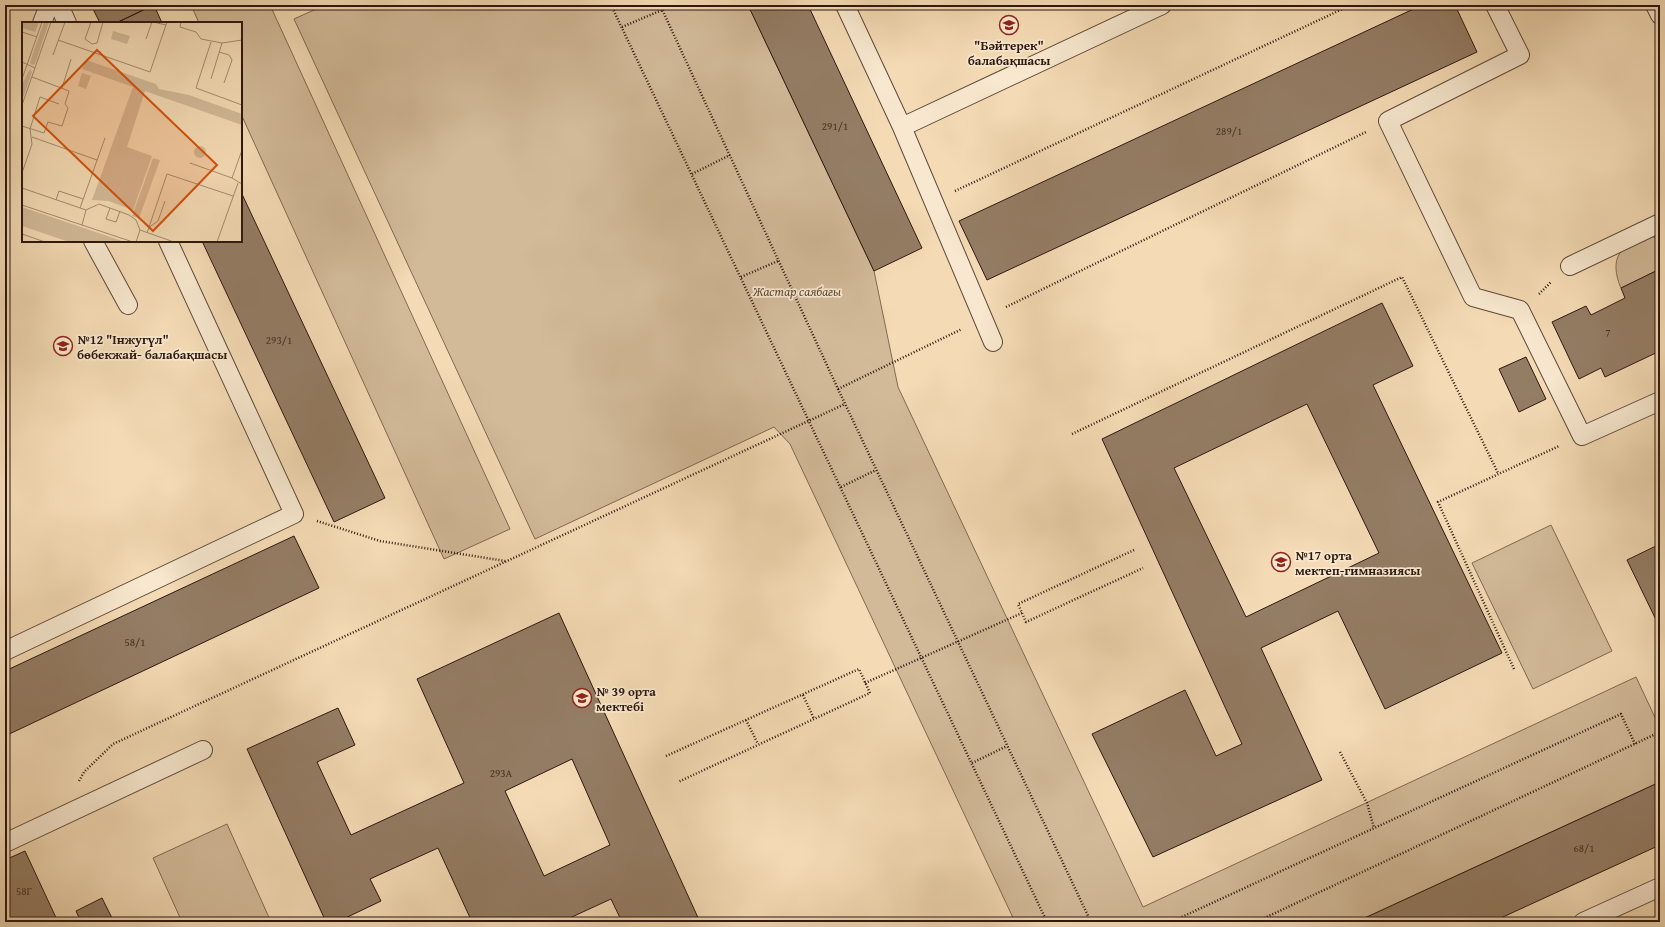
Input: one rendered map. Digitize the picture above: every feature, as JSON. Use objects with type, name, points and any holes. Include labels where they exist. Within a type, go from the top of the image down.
[{"type":"lane","points":[[42,22],[49,5]]},
{"type":"lane","points":[[59,5],[67,22]]},
{"type":"lane","points":[[845,5],[902,127],[993,342]]},
{"type":"lane","points":[[902,127],[1162,5]]},
{"type":"lane","points":[[1495,5],[1520,55],[1388,121],[1473,297],[1520,310],[1582,436],[1659,404]]},
{"type":"lane","points":[[1655,5],[1660,15]]},
{"type":"lane","points":[[1570,266],[1660,223]]},
{"type":"lane","points":[[94,242],[128,305]]},
{"type":"lane","points":[[5,651],[294,514],[168,242]]},
{"type":"lane","points":[[5,843],[203,750]]},
{"type":"lane","points":[[1583,922],[1660,887]]},
{"type":"path","points":[[611,5],[1048,922]]},
{"type":"path","points":[[660,5],[838,390],[1091,922]]},
{"type":"path","points":[[934,201],[1351,5]]},
{"type":"path","points":[[622,27],[662,10]]},
{"type":"path","points":[[838,390],[1388,121]]},
{"type":"path","points":[[692,174],[730,155]]},
{"type":"path","points":[[741,277],[778,261]]},
{"type":"path","points":[[1520,310],[1570,266]]},
{"type":"path","points":[[1072,434],[1402,277],[1498,473]]},
{"type":"path","points":[[75,810],[73,792],[80,778],[84,772],[113,744],[845,404]]},
{"type":"path","points":[[1514,669],[1438,502],[1498,473],[1582,436]]},
{"type":"path","points":[[841,487],[876,470]]},
{"type":"path","points":[[294,514],[380,541],[505,561]]},
{"type":"path","points":[[1134,550],[1018,604],[1026,622],[1143,568]]},
{"type":"path","points":[[865,682],[1022,613]]},
{"type":"path","points":[[666,756],[859,669],[870,693],[678,782]]},
{"type":"path","points":[[803,695],[814,718]]},
{"type":"path","points":[[1172,922],[1621,714],[1636,744]]},
{"type":"path","points":[[746,720],[758,744]]},
{"type":"path","points":[[1256,922],[1660,732]]},
{"type":"path","points":[[972,763],[1007,746]]},
{"type":"path","points":[[1340,752],[1367,803],[1374,828]]},
{"type":"green space","points":[[191,5],[270,5],[510,529],[444,559],[242,116],[242,22],[199,22]]},
{"type":"green space","name":"Жастар саябағы","points":[[325,5],[748,5],[874,271],[898,387],[1143,907],[1636,677],[1660,728],[1660,782],[1356,922],[1015,922],[790,444],[774,427],[535,539],[294,19]]},
{"type":"green space","points":[[1651,236],[1660,240],[1660,269],[1621,288],[1616,268],[1617,258],[1623,250],[1629,246]]},
{"type":"green space","points":[[1551,525],[1612,651],[1533,689],[1472,563]]},
{"type":"green space","points":[[227,824],[271,922],[182,922],[153,858]]},
{"type":"building","points":[[91,5],[154,5],[118,22],[100,22]]},
{"type":"building","points":[[154,5],[162,22],[118,22]]},
{"type":"building","points":[[748,5],[808,5],[922,248],[874,271]]},
{"type":"building","points":[[1422,5],[1455,5],[1477,52],[987,280],[959,221]]},
{"type":"building","points":[[242,194],[385,498],[334,522],[202,242],[242,242]]},
{"type":"building","points":[[1660,269],[1660,341],[1657,343],[1660,351],[1605,377],[1601,368],[1579,379],[1552,322],[1586,306],[1591,315],[1625,298],[1621,288]]},
{"type":"building","points":[[1382,303],[1413,366],[1373,385],[1502,653],[1385,709],[1338,611],[1261,648],[1322,780],[1153,857],[1092,734],[1185,690],[1216,756],[1242,744],[1102,439]],"holes":[[[1307,404],[1379,553],[1246,617],[1174,468]]]},
{"type":"building","points":[[1526,357],[1546,399],[1519,412],[1499,369]]},
{"type":"building","points":[[294,536],[319,588],[5,736],[5,671]]},
{"type":"building","points":[[1660,544],[1660,628],[1627,560]]},
{"type":"building","points":[[559,613],[700,922],[622,922],[611,899],[561,922],[472,922],[438,848],[370,879],[381,901],[337,922],[326,922],[247,749],[338,708],[355,745],[317,762],[351,835],[464,783],[417,679]],"holes":[[[572,759],[610,845],[544,876],[505,791]]]},
{"type":"building","points":[[1660,782],[1660,845],[1492,922],[1356,922]]},
{"type":"building","points":[[25,851],[58,922],[5,922],[5,860]]},
{"type":"building","points":[[102,898],[114,922],[81,922],[76,911]]},
{"type":"place","name":"\"Бәйтерек\" балабақшасы","points":[[1009,25]]},
{"type":"place","name":"№12 \"Інжугүл\" бөбекжай- балабақшасы","points":[[63,346]]},
{"type":"place","name":"№17 орта мектеп-гимназиясы","points":[[1281,562]]},
{"type":"place","name":"№ 39 орта мектебі","points":[[582,698]]}]
